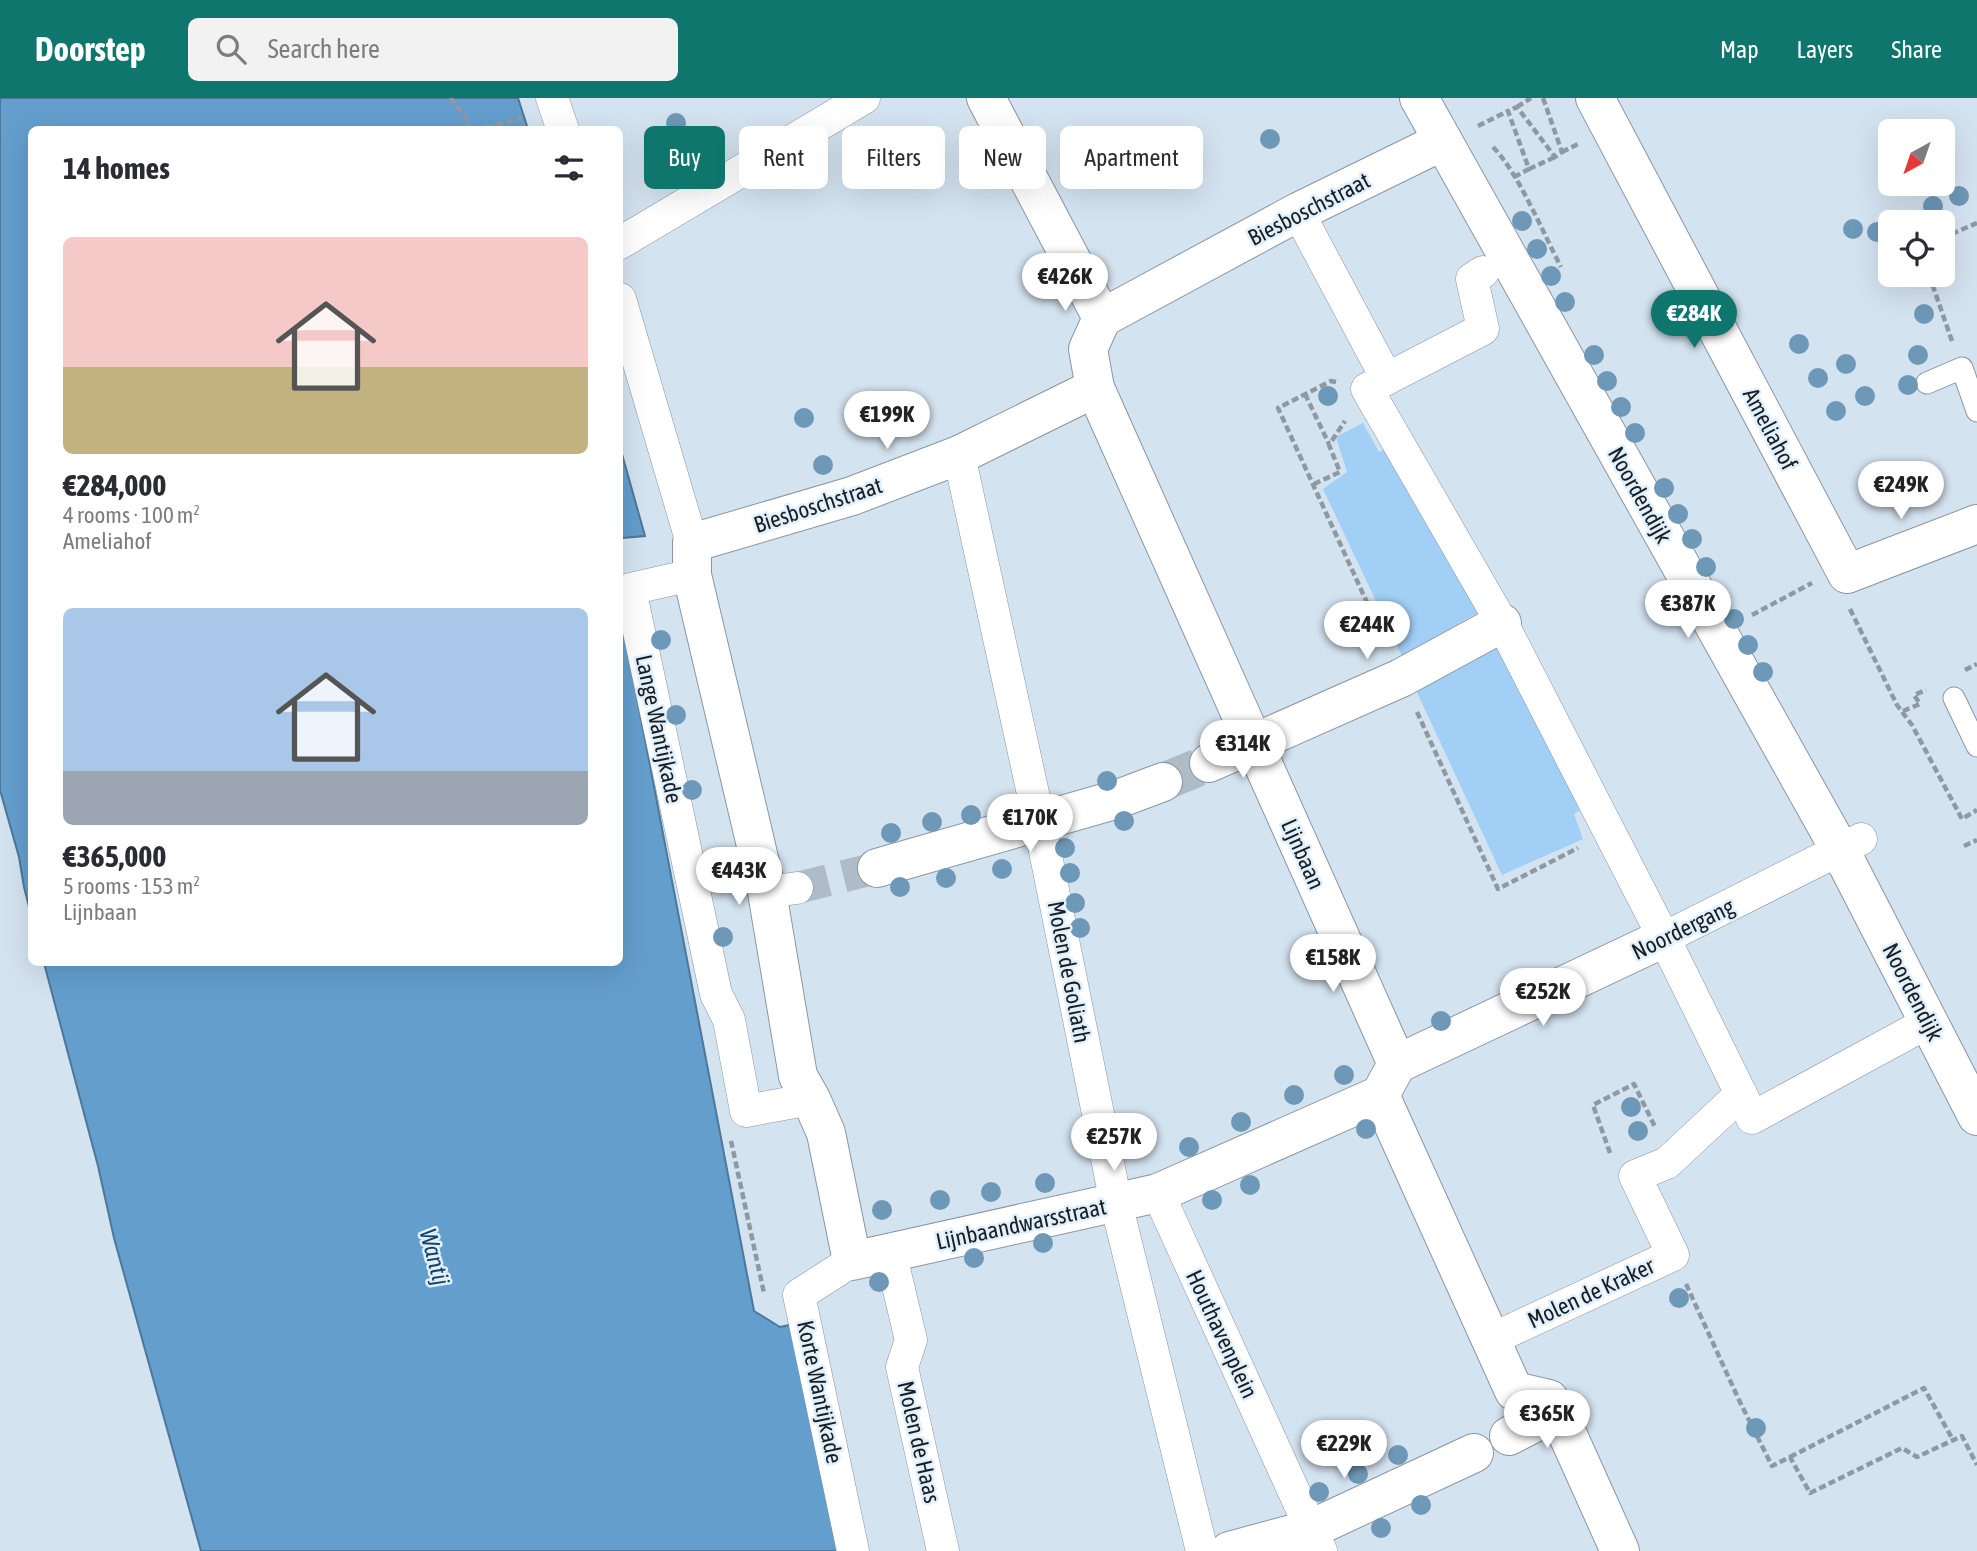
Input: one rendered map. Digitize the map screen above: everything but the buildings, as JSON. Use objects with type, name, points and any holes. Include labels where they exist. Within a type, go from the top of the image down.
[{"type":"street","points":[[623,241],[863,98]]},
{"type":"street","points":[[986,98],[1102,318]]},
{"type":"street","name":"Noordendijk","points":[[1419,98],[1459,134],[1977,1116]]},
{"type":"street","name":"Ameliahof","points":[[1596,98],[1837,586]]},
{"type":"street","name":"Biesboschstraat","points":[[1102,318],[1298,212],[1459,134]]},
{"type":"street","points":[[1298,212],[1377,384],[1610,832],[1752,1118],[1912,1031]]},
{"type":"street","points":[[1377,384],[1483,329],[1472,279],[1483,272]]},
{"type":"street","points":[[623,310],[782,890],[798,1076],[826,1133],[852,1261]]},
{"type":"street","name":"Lijnbaan","points":[[1102,318],[1088,349],[1095,388],[1253,743],[1514,1391],[1549,1399],[1557,1411]]},
{"type":"street","name":"Biesboschstraat","points":[[692,559],[959,455],[1095,388]]},
{"type":"street","name":"Molen de Goliath","points":[[959,455],[1039,821],[1116,1203]]},
{"type":"street","points":[[1837,586],[1977,524]]},
{"type":"street","name":"Lange Wantijkade","points":[[692,559],[630,589],[716,994],[729,1020],[746,1111],[811,1099]]},
{"type":"street","points":[[1209,763],[1401,678],[1502,622]]},
{"type":"street","points":[[877,868],[1118,799],[1163,782]]},
{"type":"street","name":"Noordergang","points":[[1388,1079],[1839,851]]},
{"type":"street","name":"Lijnbaandwarsstraat","points":[[852,1261],[1158,1194],[1388,1079]]},
{"type":"street","name":"Molen de Kraker","points":[[1492,1339],[1673,1255],[1635,1177],[1667,1163],[1741,1094]]},
{"type":"street","name":"Houthavenplein","points":[[1158,1194],[1316,1540]]},
{"type":"street","points":[[1116,1203],[1202,1551]]},
{"type":"street","name":"Molen de Haas","points":[[890,1252],[911,1340],[902,1367],[943,1551]]},
{"type":"street","name":"Korte Wantijkade","points":[[852,1261],[799,1295],[853,1551]]},
{"type":"street","points":[[1509,1436],[1557,1411],[1620,1551]]},
{"type":"street","points":[[1229,1551],[1316,1540],[1474,1453]]},
{"type":"lane","points":[[1927,383],[1962,368],[1977,411]]},
{"type":"lane","points":[[1954,698],[1977,746]]},
{"type":"path","points":[[450,98],[466,118],[469,126]]},
{"type":"path","points":[[1459,134],[1531,98]]},
{"type":"path","points":[[1543,98],[1562,152]]},
{"type":"path","points":[[1517,107],[1555,157]]},
{"type":"path","points":[[1508,111],[1529,169]]},
{"type":"path","points":[[494,126],[557,112]]},
{"type":"path","points":[[1490,145],[1503,157],[1514,177],[1576,146]]},
{"type":"path","points":[[1955,232],[1977,223]]},
{"type":"path","points":[[1933,287],[1962,368]]},
{"type":"path","points":[[1377,384],[1331,381],[1278,408],[1498,889],[1610,832]]},
{"type":"path","points":[[1329,445],[1377,384]]},
{"type":"path","points":[[1306,394],[1340,472],[1314,484]]},
{"type":"path","points":[[1742,620],[1837,586],[1897,705],[1962,819],[1977,810]]},
{"type":"path","points":[[1903,712],[1915,706]]},
{"type":"path","points":[[1964,846],[1977,839]]},
{"type":"path","points":[[1673,1255],[1772,1466],[1924,1388],[1953,1440]]},
{"type":"path","points":[[1790,1457],[1810,1493],[1902,1448],[1917,1457],[1962,1436],[1977,1465]]},
{"type":"shaded area","points":[[1363,423],[1379,452],[1390,447],[1479,612],[1402,656],[1323,489],[1347,472],[1336,437]]},
{"type":"shaded area","points":[[1499,643],[1586,807],[1574,814],[1583,839],[1502,875],[1415,688]]},
{"type":"water","points":[[0,98],[518,98],[527,126],[28,126],[28,903],[19,857],[0,790]]},
{"type":"water","points":[[623,458],[645,536],[623,538]]},
{"type":"water","name":"Wantij","points":[[623,624],[754,1311],[780,1327],[798,1323],[847,1551],[201,1551],[114,1238],[98,1166],[45,966],[623,966]]},
{"type":"tunnel","points":[[1163,782],[1209,763]]},
{"type":"tunnel","points":[[797,888],[877,868]]}]
